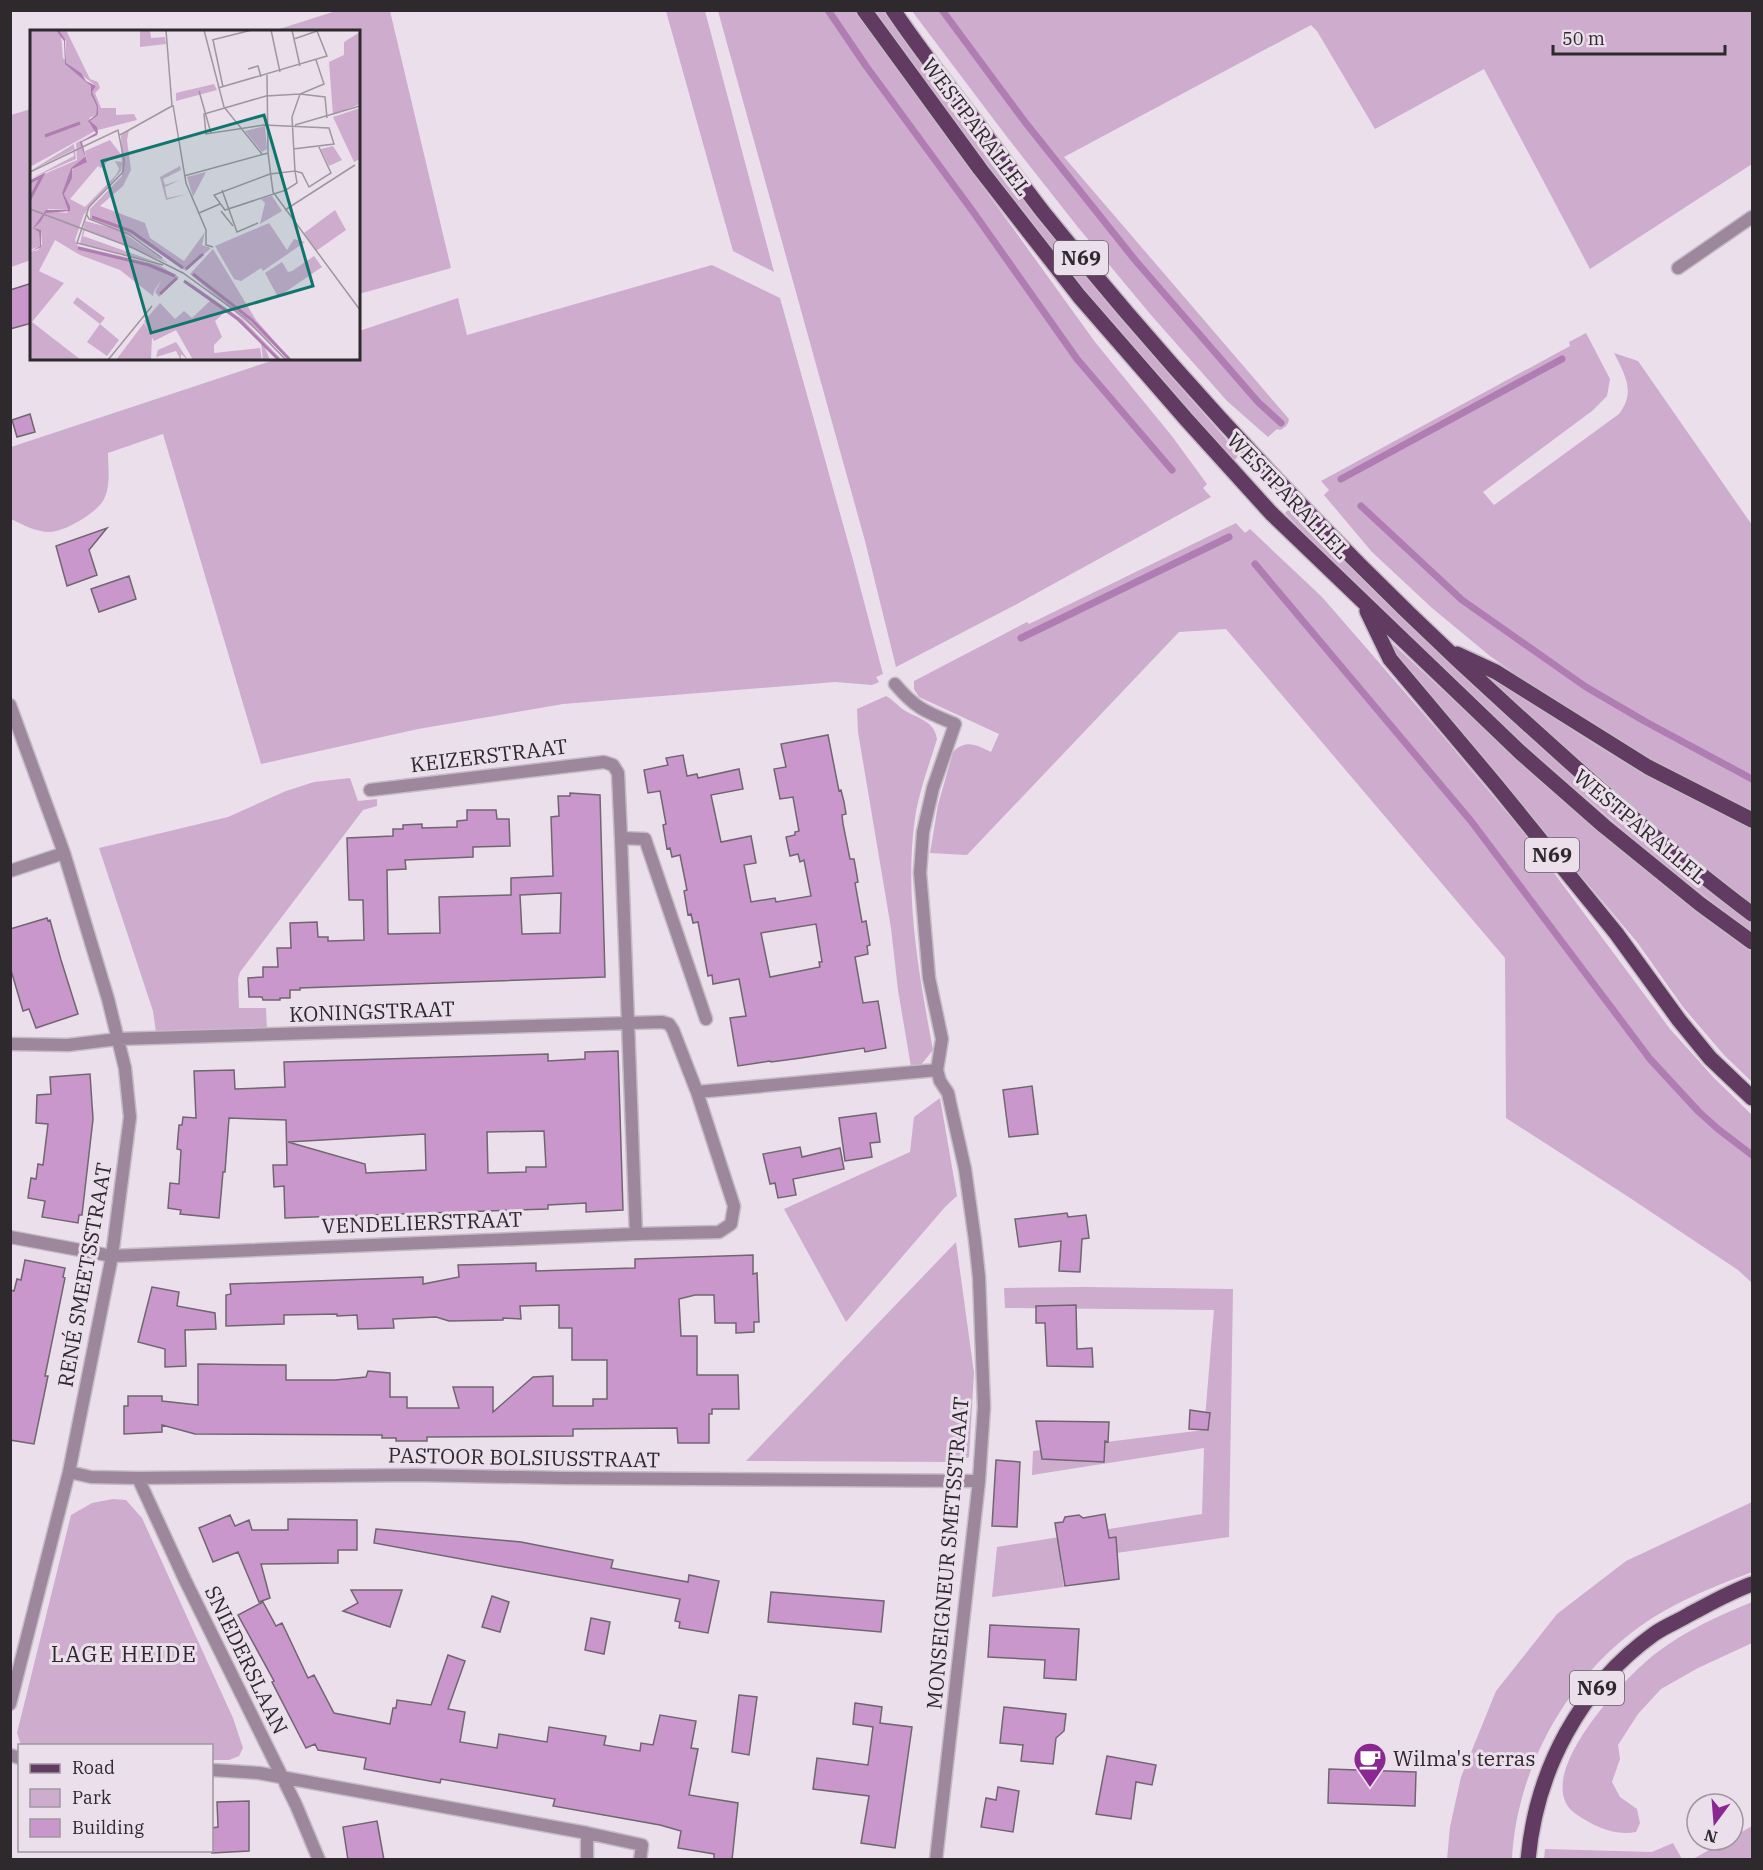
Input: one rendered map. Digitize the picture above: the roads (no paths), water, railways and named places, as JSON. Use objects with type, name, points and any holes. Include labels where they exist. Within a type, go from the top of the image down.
[{"type":"main road","name":"WESTPARALLEL","points":[[864,10],[974,160],[1079,296],[1262,503],[1513,745],[1604,826],[1700,904],[1752,942]]},
{"type":"main road","name":"WESTPARALLEL","points":[[893,10],[1048,218],[1164,355],[1320,527],[1444,648],[1629,815],[1752,914]]},
{"type":"main road","name":"N69","points":[[1364,603],[1390,659],[1616,933],[1679,1020],[1710,1058],[1752,1098]]},
{"type":"main road","name":"N69","points":[[1444,648],[1496,672],[1648,767],[1752,820]]},
{"type":"main road","name":"N69","points":[[1528,1860],[1534,1817],[1546,1775],[1559,1746],[1589,1698],[1624,1660],[1655,1634],[1730,1593],[1752,1584]]},
{"type":"street","points":[[1678,268],[1752,218]]},
{"type":"street","points":[[697,1092],[937,1070],[942,1039],[929,978],[920,873],[923,832],[930,799],[955,724],[910,702],[895,684]]},
{"type":"street","name":"RENÉ SMEETSSTRAAT","points":[[10,705],[64,853],[108,999],[125,1068],[130,1117],[112,1256],[69,1472],[10,1704]]},
{"type":"street","name":"KEIZERSTRAAT","points":[[370,790],[604,762],[613,765],[618,773],[621,838]]},
{"type":"street","points":[[636,1234],[621,838],[645,839],[706,1019]]},
{"type":"street","points":[[10,870],[64,853]]},
{"type":"street","name":"KONINGSTRAAT","points":[[10,1044],[68,1045],[118,1039],[662,1022],[669,1024],[673,1030],[697,1092],[734,1206],[731,1224]]},
{"type":"street","name":"MONSEIGNEUR SMETSSTRAAT","points":[[936,1860],[979,1480],[984,1407],[979,1277],[965,1169],[948,1093],[937,1070]]},
{"type":"street","name":"VENDELIERSTRAAT","points":[[10,1237],[112,1256],[719,1232],[731,1224]]},
{"type":"street","name":"PASTOOR BOLSIUSSTRAAT","points":[[69,1472],[92,1477],[138,1478],[415,1475],[979,1480]]},
{"type":"street","name":"SNIEDERSLAAN","points":[[138,1478],[283,1778],[319,1860]]},
{"type":"street","points":[[213,1770],[259,1773],[587,1833],[642,1845],[640,1860]]},
{"type":"street","points":[[587,1833],[587,1860]]},
{"type":"waterway","points":[[828,10],[1077,359],[1172,470]]},
{"type":"waterway","points":[[942,10],[1025,122],[1135,260],[1258,402],[1281,423]]},
{"type":"waterway","points":[[1341,479],[1562,359]]},
{"type":"waterway","points":[[1361,506],[1462,600],[1586,687],[1752,779]]},
{"type":"waterway","points":[[1021,638],[1229,537]]},
{"type":"waterway","points":[[1255,564],[1471,821],[1650,1059],[1699,1112],[1752,1155]]},
{"type":"place","name":"Wilma's terras","points":[[1370,1788]]},
{"type":"district","name":"LAGE HEIDE","points":[[124,1654]]}]
